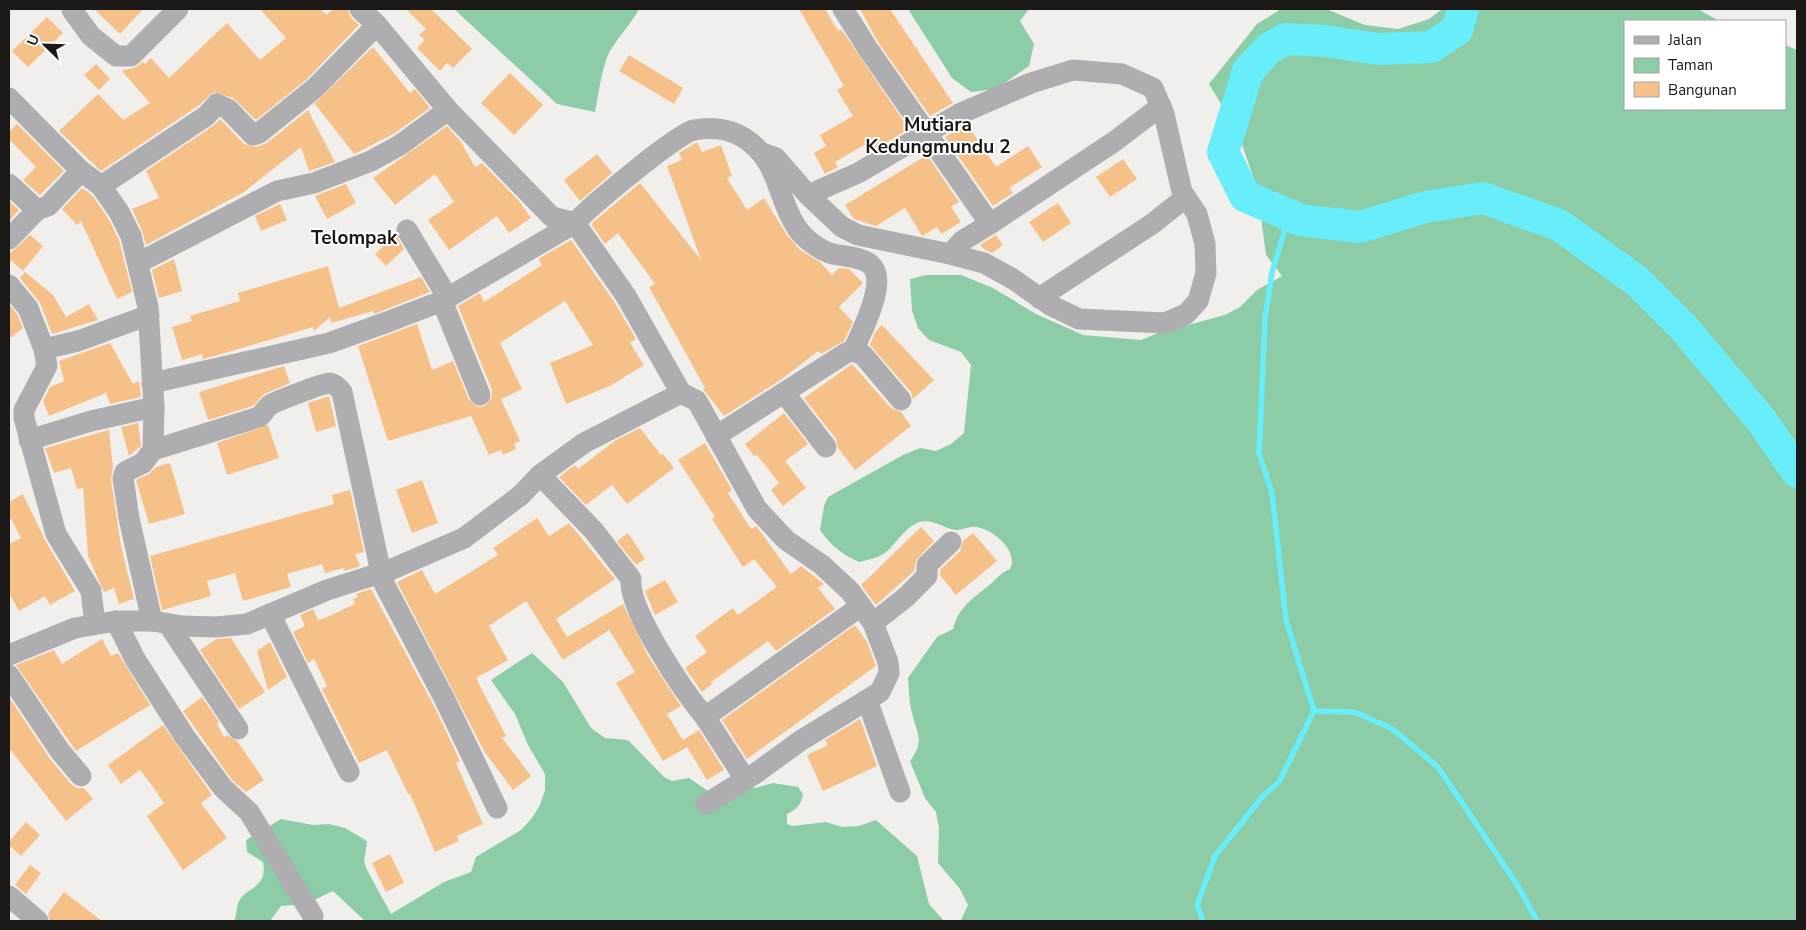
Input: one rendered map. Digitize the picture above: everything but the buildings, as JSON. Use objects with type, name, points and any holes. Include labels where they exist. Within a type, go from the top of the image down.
[{"type":"street","points":[[72,10],[91,36],[116,56],[131,56],[178,9]]},
{"type":"street","points":[[360,9],[377,25],[448,110],[552,217],[575,223],[626,296],[680,394],[697,401],[757,509],[786,540],[822,565],[850,591],[867,614],[888,662],[889,673],[880,692],[800,741],[746,780],[706,804]]},
{"type":"street","points":[[843,9],[868,49],[990,224]]},
{"type":"street","points":[[101,186],[206,116],[217,104],[228,109],[252,135],[259,133],[315,88],[377,25]]},
{"type":"street","points":[[152,383],[329,342],[445,300],[575,223],[608,194],[691,130],[712,128],[728,130],[743,136],[762,153],[776,158],[808,194],[842,227],[858,235],[984,263],[1013,279],[1039,298],[1079,319],[1165,323],[1186,314],[1198,301],[1206,273],[1205,244],[1197,214],[1182,192],[1172,143],[1161,106],[1153,88],[1122,74],[1073,70],[1031,83],[968,110],[858,172],[808,194]]},
{"type":"street","points":[[9,98],[81,171],[101,186],[119,212],[127,228],[138,263],[149,315],[154,407],[153,450],[143,464],[125,472],[123,478],[129,518],[160,623],[238,729]]},
{"type":"street","points":[[950,254],[962,241],[1115,141],[1161,106]]},
{"type":"street","points":[[138,263],[277,191],[314,183],[371,161],[400,145],[448,110]]},
{"type":"street","points":[[762,153],[797,228],[810,241],[832,254],[852,255],[866,260],[876,272],[875,296],[853,351]]},
{"type":"street","points":[[9,239],[37,210],[48,206],[81,171]]},
{"type":"street","points":[[9,184],[37,210]]},
{"type":"street","points":[[1039,298],[1152,224],[1186,198]]},
{"type":"street","points":[[407,230],[445,300],[480,395]]},
{"type":"street","points":[[9,285],[28,308],[44,349],[47,366],[17,424],[29,440],[56,534],[106,622],[135,659],[185,737],[223,788],[249,812],[312,916]]},
{"type":"street","points":[[44,349],[78,340],[149,315]]},
{"type":"street","points":[[716,436],[785,394],[846,352],[853,351],[863,355],[901,400]]},
{"type":"street","points":[[153,450],[259,417],[271,405],[288,400],[319,384],[329,383],[336,386],[342,392],[380,574],[445,700],[496,808]]},
{"type":"street","points":[[9,655],[75,628],[106,622],[160,623],[216,628],[247,624],[327,590],[380,574],[464,538],[520,495],[540,475],[584,443],[680,394]]},
{"type":"street","points":[[785,394],[826,448]]},
{"type":"street","points":[[29,440],[91,421],[154,407]]},
{"type":"street","points":[[540,475],[594,530],[631,579],[630,588],[645,624],[690,698],[705,717],[746,780]]},
{"type":"street","points":[[705,717],[867,614],[906,597],[927,576],[928,565],[951,542]]},
{"type":"street","points":[[270,614],[349,772]]},
{"type":"street","points":[[9,675],[60,751],[81,776]]},
{"type":"street","points":[[867,700],[900,792]]},
{"type":"street","points":[[9,896],[38,921]]},
{"type":"green space","points":[[454,9],[639,9],[607,58],[602,73],[595,112],[557,104]]},
{"type":"green space","points":[[908,9],[1029,9],[1020,21],[1034,44],[1029,66],[996,89],[971,92],[952,78]]},
{"type":"green space","points":[[1281,9],[1326,9],[1365,25],[1398,29],[1429,19],[1442,9],[1698,9],[1717,20],[1624,20],[1624,110],[1786,110],[1786,45],[1797,50],[1797,921],[954,921],[961,920],[968,905],[960,889],[938,863],[939,828],[936,812],[925,798],[910,761],[915,754],[919,737],[911,709],[908,678],[937,637],[953,629],[966,604],[1010,569],[1011,555],[1008,548],[997,536],[983,529],[974,527],[957,530],[924,521],[914,524],[909,528],[885,553],[876,558],[859,562],[837,549],[820,530],[824,506],[828,497],[903,455],[920,448],[936,451],[951,444],[964,433],[971,365],[961,352],[929,340],[918,328],[912,311],[910,279],[926,275],[961,275],[993,288],[1036,314],[1083,335],[1141,340],[1158,333],[1225,315],[1240,307],[1257,290],[1282,276],[1266,255],[1257,188],[1237,130],[1209,84],[1257,24]]},
{"type":"green space","points":[[532,653],[563,682],[591,728],[605,738],[628,740],[664,777],[672,781],[689,778],[708,791],[725,782],[755,788],[773,783],[798,787],[803,794],[800,804],[787,814],[787,824],[792,826],[826,822],[842,827],[859,826],[876,820],[917,856],[929,904],[944,921],[365,921],[333,891],[306,904],[281,906],[270,921],[234,921],[239,901],[260,882],[264,871],[263,862],[247,852],[246,840],[281,819],[313,825],[329,824],[345,828],[367,841],[364,862],[391,914],[444,882],[471,872],[476,857],[521,830],[540,805],[545,790],[545,774],[528,745],[515,714],[491,680]]},
{"type":"waterway","points":[[1463,9],[1457,30],[1431,47],[1378,49],[1325,41],[1286,39],[1268,49],[1248,71],[1223,152],[1245,196],[1300,220],[1360,227],[1425,207],[1483,198],[1559,225],[1637,281],[1684,328],[1762,421],[1797,472]]},
{"type":"waterway","points":[[1203,921],[1197,905],[1215,856],[1263,796],[1279,782],[1314,711],[1286,620],[1272,493],[1259,453],[1265,319],[1272,272],[1289,216]]},
{"type":"waterway","points":[[1314,711],[1354,712],[1391,728],[1438,767],[1518,886],[1537,921]]},
{"type":"district","name":"Mutiara Kedungmundu 2","points":[[938,136]]},
{"type":"district","name":"Telompak","points":[[354,238]]}]
